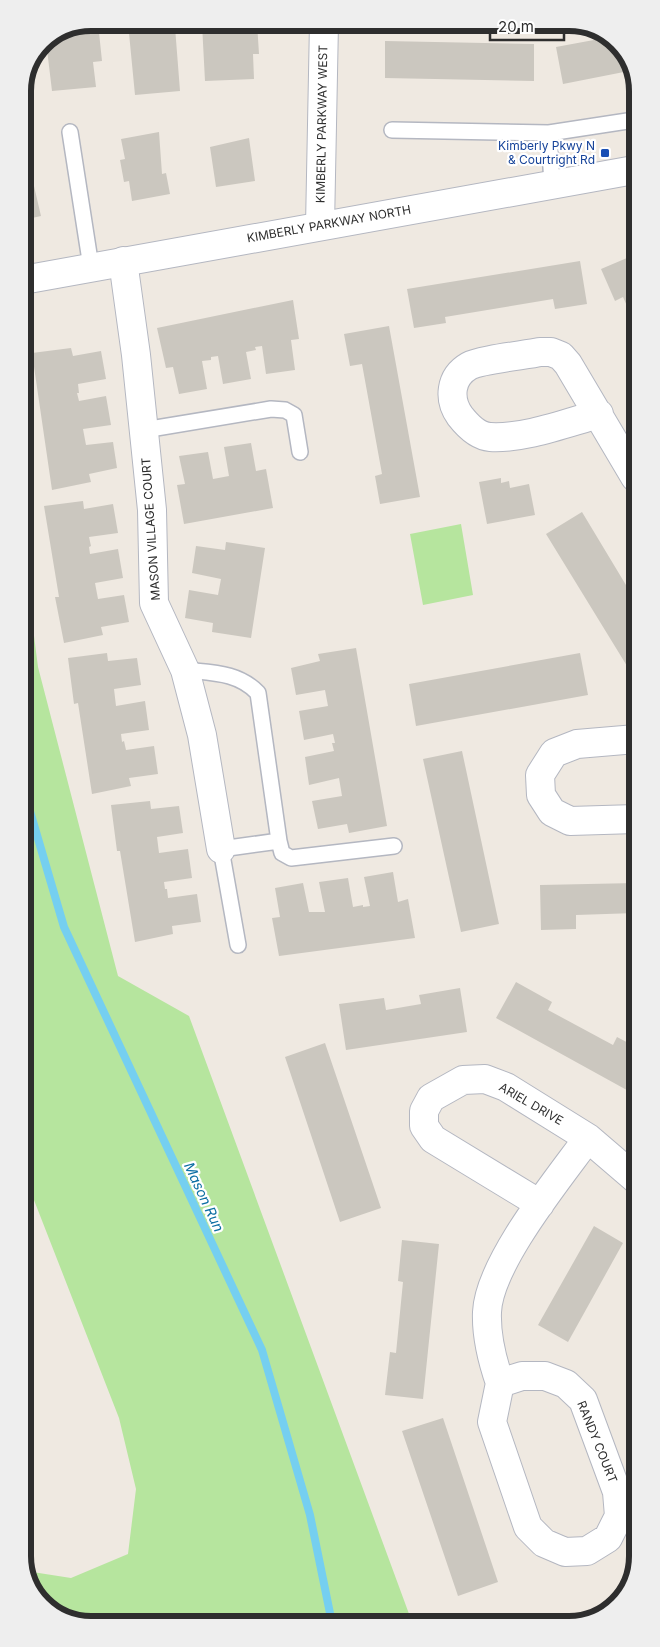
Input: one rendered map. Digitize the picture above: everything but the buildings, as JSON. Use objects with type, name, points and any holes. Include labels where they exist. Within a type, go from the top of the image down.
[{"type":"street","name":"KIMBERLY PARKWAY WEST","points":[[320,226],[324,31]]},
{"type":"street","name":"KIMBERLY PARKWAY NORTH","points":[[31,278],[629,171]]},
{"type":"street","name":"MASON VILLAGE COURT","points":[[123,262],[152,510],[154,603],[185,670],[202,735],[221,849]]},
{"type":"street","points":[[599,414],[564,425],[509,436],[488,437],[468,427],[455,410],[451,393],[456,377],[470,366],[540,352],[552,352],[561,356],[568,364],[599,414],[629,466]]},
{"type":"street","points":[[629,740],[577,744],[554,753],[540,775],[541,795],[552,812],[570,821],[629,820]]},
{"type":"street","name":"ARIEL DRIVE","points":[[540,1204],[432,1139],[424,1126],[424,1111],[431,1098],[463,1080],[485,1079],[506,1088],[588,1138],[629,1173]]},
{"type":"street","points":[[500,1383],[490,1354],[487,1310],[500,1268],[540,1204],[588,1138]]},
{"type":"street","name":"RANDY COURT","points":[[522,1376],[545,1376],[566,1384],[583,1400],[617,1492],[619,1516],[608,1538],[587,1551],[565,1552],[544,1543],[528,1527],[492,1422],[500,1383],[522,1376]]},
{"type":"lane","points":[[392,130],[549,133],[629,121]]},
{"type":"lane","points":[[70,132],[91,267]]},
{"type":"lane","points":[[549,133],[552,185]]},
{"type":"lane","points":[[144,430],[271,409],[285,410],[294,415],[300,452]]},
{"type":"lane","points":[[185,670],[227,675],[248,683],[258,693],[282,853],[291,858],[394,846]]},
{"type":"lane","points":[[238,945],[221,849],[280,841]]},
{"type":"green space","points":[[461,524],[473,595],[423,605],[410,534]]},
{"type":"green space","points":[[31,612],[38,667],[118,976],[189,1016],[410,1616],[87,1616],[72,1613],[61,1608],[41,1589],[33,1572],[71,1578],[128,1554],[136,1489],[119,1418],[31,1192]]},
{"type":"green space","points":[[628,962],[629,962],[629,1000]]},
{"type":"waterway","name":"Mason Run","points":[[31,815],[64,927],[262,1350],[310,1515],[331,1616]]},
{"type":"place","name":"Kimberly Pkwy N & Courtright Rd","points":[[605,153]]}]
